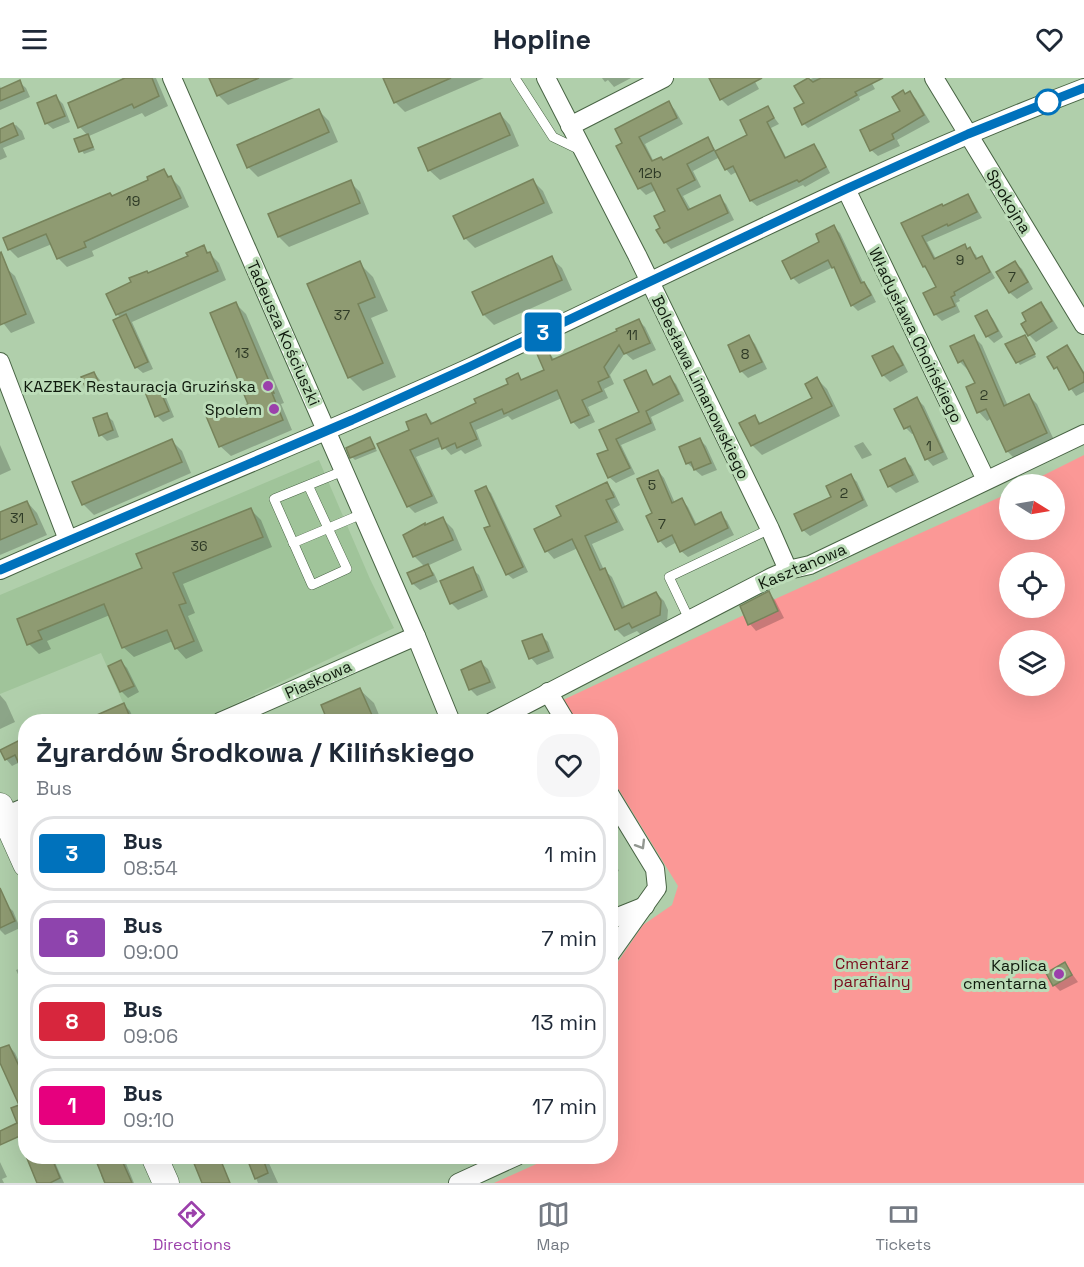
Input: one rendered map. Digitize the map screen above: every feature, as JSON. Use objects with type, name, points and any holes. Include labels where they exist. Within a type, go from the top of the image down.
[{"type":"street","name":"Tadeusza Kościuszki","points":[[172,78],[416,636],[448,714]]},
{"type":"street","name":"Bolesława Limanowskiego","points":[[546,78],[650,282],[788,570]]},
{"type":"street","points":[[570,126],[664,78]]},
{"type":"street","name":"Spokojna","points":[[934,78],[1084,325]]},
{"type":"street","points":[[0,570],[326,431],[471,366],[846,189],[968,134],[1084,88]]},
{"type":"street","name":"Władysława Choińskiego","points":[[846,189],[986,480]]},
{"type":"street","points":[[0,362],[5,383],[68,540]]},
{"type":"street","name":"Kasztanowa","points":[[507,714],[788,570],[810,565],[1084,434]]},
{"type":"street","name":"Piaskowa","points":[[238,714],[416,636]]},
{"type":"street","points":[[548,692],[561,714]]},
{"type":"street","points":[[618,808],[655,869],[657,888],[618,943]]},
{"type":"street","points":[[7,812],[18,842]]},
{"type":"street","points":[[618,917],[647,905]]},
{"type":"street","points":[[157,1164],[165,1183]]},
{"type":"street","points":[[458,1183],[500,1164]]},
{"type":"lane","points":[[515,78],[553,137],[584,152]]},
{"type":"lane","points":[[308,485],[347,569],[312,585],[274,499],[308,485],[343,471]]},
{"type":"lane","points":[[293,543],[362,514]]},
{"type":"lane","points":[[689,619],[669,577],[770,529]]},
{"type":"shaded area","points":[[319,460],[370,579],[394,628],[214,714],[128,714],[101,653],[0,694],[0,595]]},
{"type":"green space","name":"Cmentarz parafialny","points":[[1084,455],[1084,1183],[494,1183],[536,1164],[618,1164],[618,962],[643,925],[672,905],[678,886],[618,788],[618,714],[572,714],[563,700],[744,615],[749,625],[778,611],[773,600],[999,498],[999,540],[1065,540],[1065,474],[1046,474]]},
{"type":"building","points":[[125,78],[152,78],[159,96],[134,108],[132,104],[78,128],[68,103]]},
{"type":"building","points":[[209,78],[259,78],[217,96]]},
{"type":"building","points":[[383,78],[451,78],[394,103]]},
{"type":"building","points":[[709,78],[762,78],[720,100]]},
{"type":"building","points":[[808,78],[813,82],[821,78],[883,78],[855,92],[857,95],[802,125],[794,108],[804,103],[794,86]]},
{"type":"building","points":[[20,80],[24,91],[0,101],[0,89]]},
{"type":"building","points":[[903,90],[905,94],[910,91],[924,115],[892,134],[894,139],[870,151],[860,130],[900,111],[892,97]]},
{"type":"building","points":[[56,95],[65,116],[45,124],[37,103]]},
{"type":"building","points":[[669,101],[677,118],[639,137],[652,161],[661,157],[663,160],[708,137],[714,150],[687,164],[695,180],[677,189],[688,210],[720,195],[728,213],[664,243],[656,230],[660,228],[654,216],[665,211],[651,183],[638,189],[616,146],[622,143],[615,129]]},
{"type":"building","points":[[768,106],[774,118],[767,122],[785,158],[814,144],[826,167],[799,182],[797,180],[750,201],[733,166],[725,170],[715,151],[747,135],[740,120]]},
{"type":"building","points":[[319,109],[329,132],[247,168],[237,145]]},
{"type":"building","points":[[500,113],[510,135],[428,171],[418,148]]},
{"type":"building","points":[[13,123],[18,135],[0,143],[0,129]]},
{"type":"building","points":[[88,134],[93,147],[79,152],[74,139]]},
{"type":"building","points":[[164,169],[168,177],[171,176],[181,198],[84,242],[86,247],[57,259],[46,234],[8,250],[3,238],[110,193],[112,196],[148,180],[147,177]]},
{"type":"building","points":[[533,179],[544,203],[464,239],[453,216]]},
{"type":"building","points":[[351,180],[360,203],[278,237],[268,214]]},
{"type":"building","points":[[968,194],[977,212],[922,236],[934,259],[965,244],[967,249],[970,247],[976,259],[982,256],[990,272],[954,292],[955,295],[951,297],[955,306],[934,315],[923,293],[936,287],[925,266],[923,267],[901,223]]},
{"type":"building","points":[[834,225],[861,283],[864,282],[871,295],[851,306],[834,267],[832,268],[828,260],[791,279],[782,261],[819,242],[816,234]]},
{"type":"building","points":[[204,245],[207,253],[210,252],[218,271],[116,315],[106,294],[131,282],[129,278],[147,271],[148,273],[188,256],[186,253]]},
{"type":"building","points":[[0,253],[26,314],[0,325]]},
{"type":"building","points":[[552,256],[562,280],[483,315],[472,292]]},
{"type":"building","points":[[360,261],[375,297],[358,304],[383,363],[348,378],[307,284]]},
{"type":"building","points":[[1015,261],[1028,282],[1009,293],[996,272]]},
{"type":"building","points":[[236,302],[283,420],[219,447],[206,416],[219,410],[221,415],[248,404],[210,313]]},
{"type":"building","points":[[1041,302],[1052,321],[1028,336],[1021,324],[1026,321],[1022,313]]},
{"type":"building","points":[[987,310],[998,331],[986,337],[975,316]]},
{"type":"building","points":[[126,314],[148,362],[135,368],[113,320]]},
{"type":"building","points":[[639,319],[650,343],[624,354],[619,345],[604,367],[609,377],[598,382],[602,391],[582,400],[589,415],[571,423],[557,390],[504,414],[502,409],[470,423],[477,439],[457,448],[455,443],[442,449],[438,438],[410,450],[432,496],[407,507],[377,444],[409,430],[406,422],[426,414],[431,424],[476,403],[474,399],[508,384],[506,379],[518,373],[521,380],[544,370],[537,354],[548,349],[552,360]]},
{"type":"building","points":[[749,335],[762,362],[740,372],[728,345]]},
{"type":"building","points":[[974,335],[1004,406],[1029,394],[1047,433],[1006,452],[986,409],[977,413],[966,387],[975,383],[963,360],[958,363],[950,346]]},
{"type":"building","points":[[1025,335],[1035,354],[1016,363],[1005,344]]},
{"type":"building","points":[[1067,345],[1084,374],[1084,382],[1069,390],[1057,367],[1054,369],[1047,357]]},
{"type":"building","points":[[893,346],[903,365],[882,376],[872,356]]},
{"type":"building","points":[[646,370],[653,385],[670,376],[679,394],[646,411],[651,423],[616,439],[630,468],[608,478],[597,454],[608,450],[599,430],[639,412],[624,380]]},
{"type":"building","points":[[94,372],[99,383],[86,389],[81,377]]},
{"type":"building","points":[[817,377],[832,406],[751,446],[739,423],[755,415],[759,424],[812,398],[805,384]]},
{"type":"building","points":[[158,386],[169,411],[155,417],[145,392]]},
{"type":"building","points":[[917,397],[943,452],[925,460],[910,426],[904,429],[894,409]]},
{"type":"building","points":[[107,413],[113,430],[99,436],[93,418]]},
{"type":"building","points":[[370,437],[375,448],[350,458],[346,448]]},
{"type":"building","points":[[700,438],[711,463],[694,470],[691,462],[686,464],[679,447]]},
{"type":"building","points":[[172,439],[182,462],[82,505],[72,482]]},
{"type":"building","points":[[905,458],[913,475],[888,487],[880,470]]},
{"type":"building","points":[[658,470],[672,503],[682,498],[695,525],[721,512],[728,528],[680,552],[672,535],[658,542],[646,516],[652,513],[637,479]]},
{"type":"building","points":[[851,474],[863,500],[802,531],[794,514],[831,497],[826,486]]},
{"type":"building","points":[[607,482],[614,497],[606,500],[617,522],[585,536],[600,570],[605,568],[622,608],[656,592],[661,601],[660,615],[632,628],[629,623],[615,630],[572,539],[545,552],[534,529],[561,516],[556,506]]},
{"type":"building","points":[[486,486],[523,567],[506,575],[484,528],[490,526],[475,491]]},
{"type":"building","points":[[27,501],[37,524],[0,540],[0,512]]},
{"type":"building","points":[[251,508],[263,537],[173,573],[186,603],[179,605],[194,641],[175,649],[167,630],[122,648],[104,604],[38,631],[42,639],[27,645],[17,619],[142,568],[136,554]]},
{"type":"building","points":[[443,517],[453,540],[413,557],[403,535],[425,523],[425,525]]},
{"type":"building","points":[[428,564],[433,575],[412,584],[407,573]]},
{"type":"building","points":[[473,567],[482,590],[450,604],[440,581]]},
{"type":"building","points":[[769,591],[778,611],[748,625],[740,606]]},
{"type":"building","points":[[542,634],[549,651],[529,659],[522,641]]},
{"type":"building","points":[[121,660],[134,686],[120,692],[108,666]]},
{"type":"building","points":[[481,661],[490,682],[469,690],[461,670]]},
{"type":"building","points":[[360,688],[371,714],[325,714],[321,705]]},
{"type":"building","points":[[124,703],[129,714],[99,714]]},
{"type":"building","points":[[18,741],[18,762],[15,755],[5,760],[0,750]]},
{"type":"building","points":[[0,888],[15,921],[0,928]]},
{"type":"building","name":"Kaplica cmentarna","points":[[1065,962],[1072,975],[1053,986],[1046,973]]},
{"type":"building","points":[[9,1045],[18,1064],[18,1103],[0,1063],[0,1048]]},
{"type":"building","points":[[18,1105],[18,1137],[0,1145],[0,1131],[17,1123],[11,1108]]},
{"type":"building","points":[[29,1164],[54,1164],[60,1178],[50,1183],[37,1183]]},
{"type":"building","points":[[97,1164],[124,1164],[132,1183],[105,1183]]},
{"type":"building","points":[[194,1164],[222,1164],[230,1183],[202,1183]]},
{"type":"building","points":[[249,1164],[265,1164],[268,1173],[255,1179]]},
{"type":"bus line","name":"3","points":[[0,570],[352,420],[620,297],[846,189],[968,134],[1084,88]]},
{"type":"place","name":"KAZBEK Restauracja Gruzińska","points":[[268,386]]},
{"type":"place","name":"Spolem","points":[[274,409]]},
{"type":"place","name":"Kaplica cmentarna","points":[[1059,974]]}]
